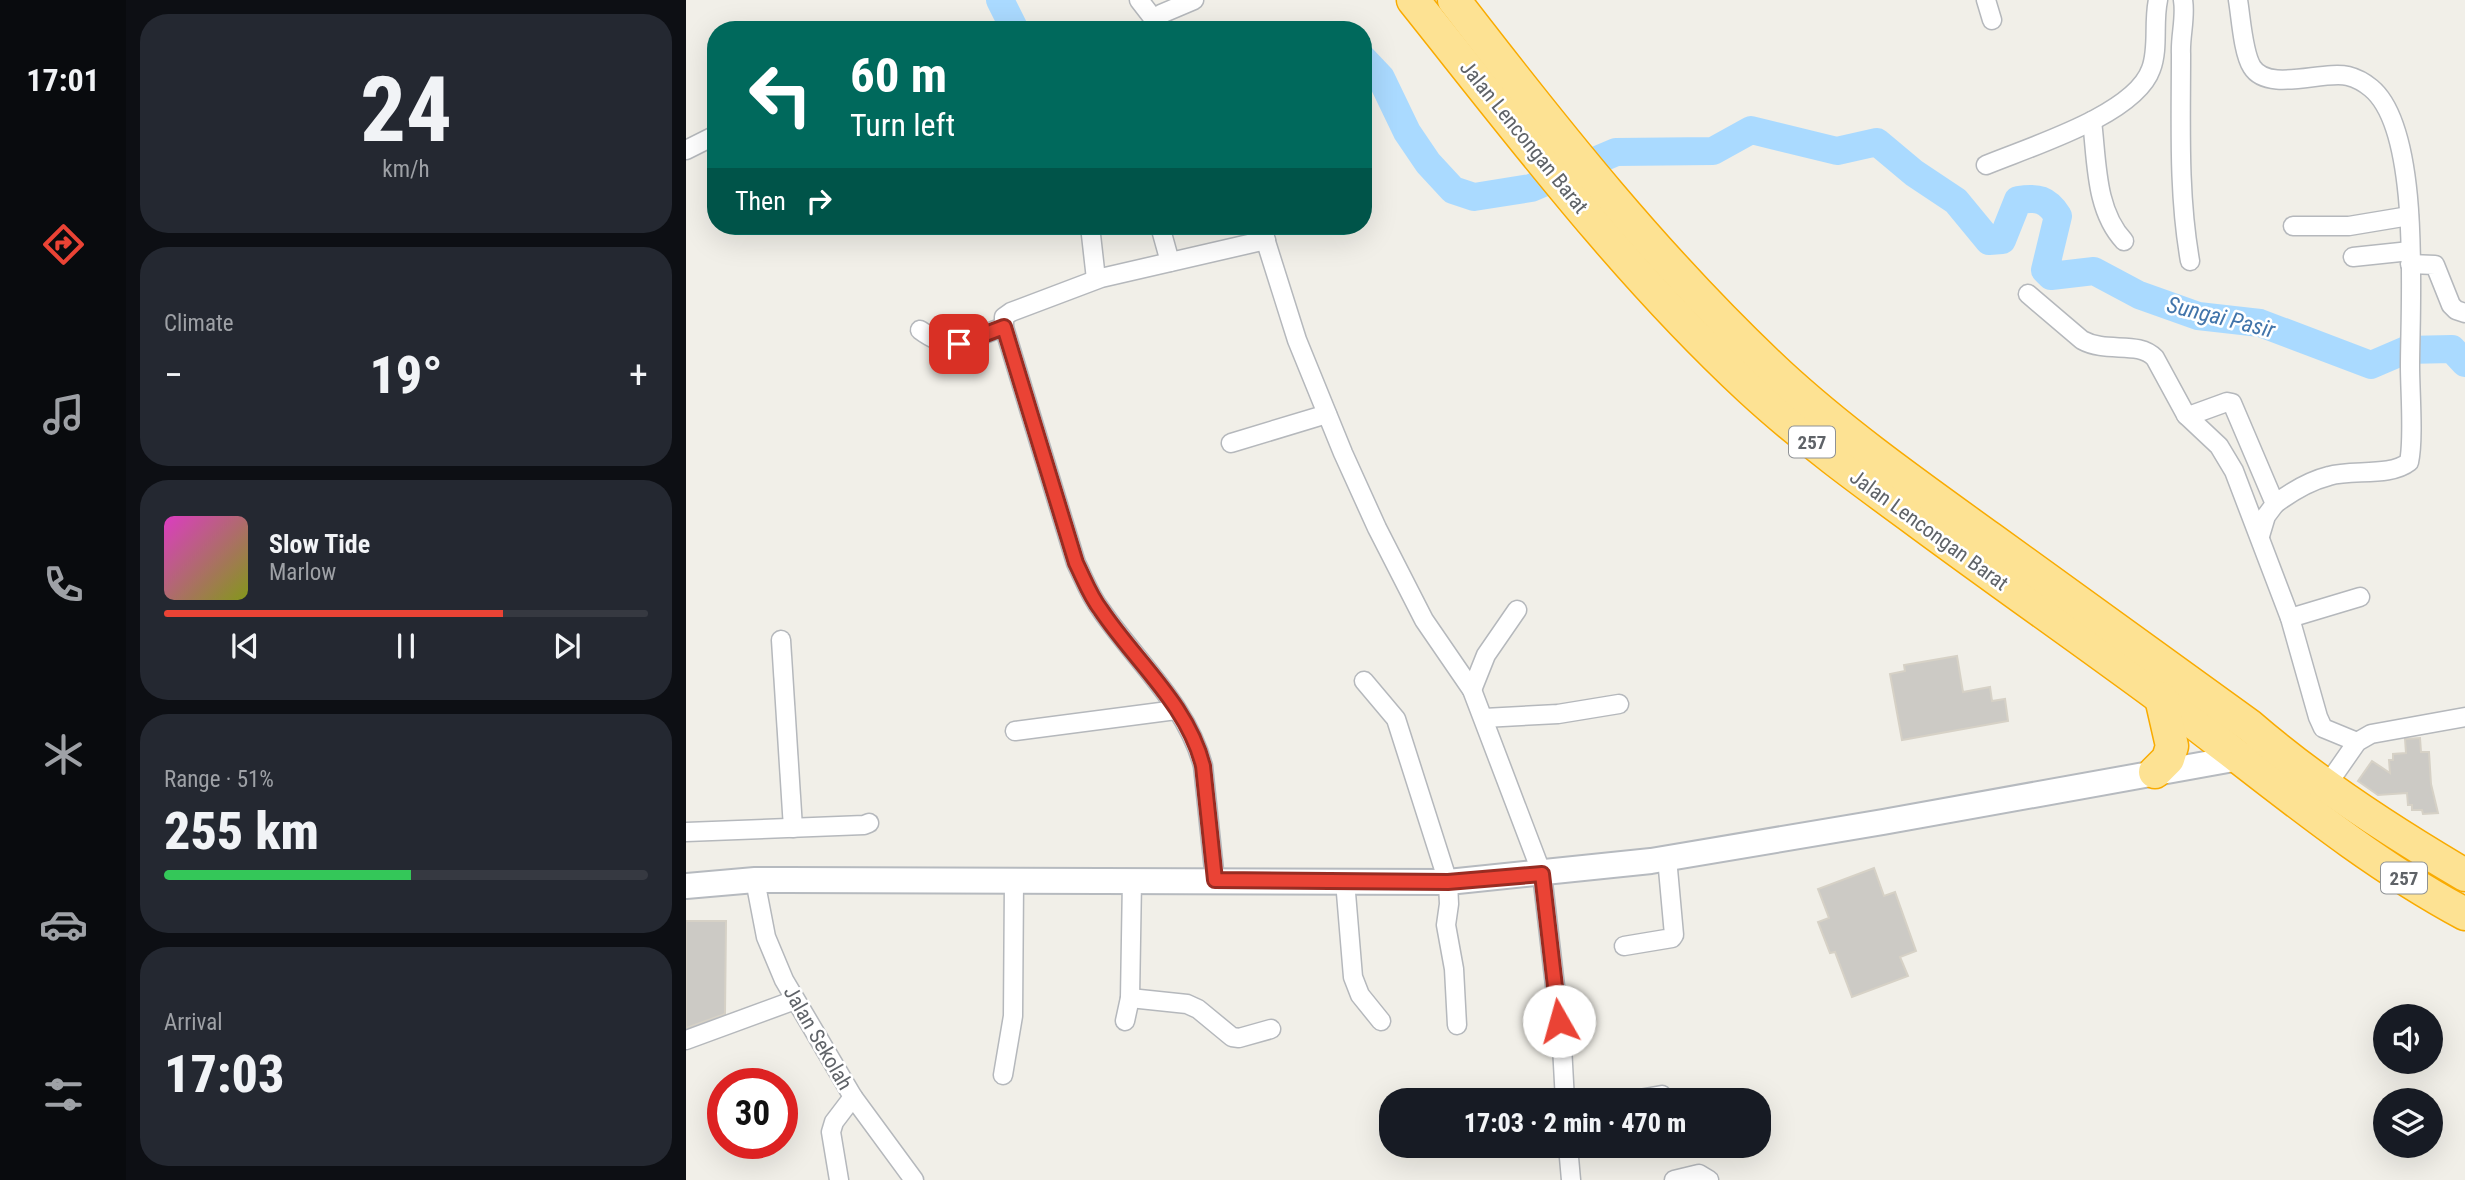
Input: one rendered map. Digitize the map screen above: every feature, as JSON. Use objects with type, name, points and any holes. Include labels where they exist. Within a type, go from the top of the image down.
[{"type":"highway","name":"Jalan Lencongan Barat","points":[[1413,0],[1556,153],[1619,204],[1700,297],[1781,376],[1900,473],[2250,726],[2279,751],[2465,875]]},
{"type":"highway","name":"Jalan Lencongan Barat","points":[[1454,0],[1556,153],[1595,225],[1668,310],[1750,389],[1807,439],[1871,488],[2161,698],[2307,811],[2413,884],[2465,914]]},
{"type":"highway","points":[[2155,772],[2168,759],[2172,746],[2161,698]]},
{"type":"main road","points":[[686,887],[755,880],[1448,882],[1542,874],[1667,858],[1817,834],[2279,751]]},
{"type":"street","points":[[1139,0],[1154,21]]},
{"type":"street","points":[[1159,21],[1161,14],[1194,0]]},
{"type":"street","points":[[1986,0],[1992,20]]},
{"type":"street","points":[[1986,164],[2092,121],[2131,97],[2147,78],[2154,57],[2154,16],[2158,0]]},
{"type":"street","points":[[2183,0],[2185,9],[2180,44],[2182,202],[2190,261]]},
{"type":"street","points":[[2238,0],[2249,61],[2258,74],[2274,79],[2347,75],[2359,80],[2381,98],[2391,115],[2398,138],[2409,216],[2409,462],[2396,469],[2329,476],[2289,494],[2275,504],[2266,516],[2260,536]]},
{"type":"street","points":[[2092,121],[2103,203],[2113,229],[2124,240]]},
{"type":"street","points":[[686,150],[707,140]]},
{"type":"street","points":[[2293,226],[2349,226],[2409,216]]},
{"type":"street","points":[[1091,235],[1096,279]]},
{"type":"street","points":[[1162,235],[1170,262]]},
{"type":"street","points":[[1215,880],[1203,766],[1193,736],[1139,658],[1101,611],[1084,581],[1076,563],[1004,327],[1004,317],[1096,279],[1170,262],[1258,235]]},
{"type":"street","points":[[1265,235],[1297,340],[1327,414],[1377,528],[1418,609],[1472,690],[1542,874],[1564,1088]]},
{"type":"street","points":[[2353,257],[2410,258],[2435,265],[2451,305],[2465,313]]},
{"type":"street","points":[[2028,294],[2091,345],[2112,349],[2138,348],[2148,351],[2155,358],[2186,415],[2227,457],[2290,618],[2323,728],[2357,742]]},
{"type":"street","points":[[920,330],[932,339],[952,345],[1004,327]]},
{"type":"street","points":[[2186,415],[2227,402],[2232,403],[2275,504]]},
{"type":"street","points":[[1231,443],[1327,414]]},
{"type":"street","points":[[2290,618],[2360,597]]},
{"type":"street","points":[[1472,690],[1486,655],[1517,610]]},
{"type":"street","points":[[781,640],[793,828]]},
{"type":"street","points":[[1364,681],[1396,719],[1448,882],[1446,925],[1454,969],[1457,1025]]},
{"type":"street","points":[[1484,718],[1558,714],[1619,704]]},
{"type":"street","points":[[1015,731],[1176,710]]},
{"type":"street","points":[[2327,785],[2357,742],[2379,733],[2465,717]]},
{"type":"street","points":[[686,832],[869,823]]},
{"type":"street","points":[[1624,946],[1672,938],[1674,935],[1667,858]]},
{"type":"street","name":"Jalan Sekolah","points":[[755,880],[766,937],[784,980],[853,1097],[914,1180]]},
{"type":"street","points":[[1003,1075],[1013,1016],[1014,880]]},
{"type":"street","points":[[1125,1021],[1130,998],[1132,880]]},
{"type":"street","points":[[1345,881],[1353,977],[1360,995],[1381,1021]]},
{"type":"street","points":[[1130,998],[1187,1004],[1198,1009],[1232,1037],[1239,1038],[1271,1029]]},
{"type":"street","points":[[686,1040],[795,1000]]},
{"type":"street","points":[[839,1180],[831,1132],[834,1122],[853,1097]]},
{"type":"street","points":[[1570,1158],[1571,1180]]},
{"type":"street","points":[[1674,1180],[1699,1174],[1709,1180]]},
{"type":"building","points":[[1957,656],[1963,692],[1990,687],[1992,701],[2005,699],[2008,721],[1902,740],[1890,674],[1905,671],[1904,665]]},
{"type":"building","points":[[2420,738],[2421,752],[2429,752],[2431,784],[2438,813],[2423,814],[2422,810],[2412,810],[2412,805],[2408,805],[2407,793],[2378,795],[2358,781],[2372,761],[2390,773],[2389,760],[2393,760],[2393,754],[2406,753],[2405,739]]},
{"type":"building","points":[[1874,868],[1884,896],[1895,892],[1916,951],[1900,957],[1908,976],[1852,997],[1835,952],[1830,953],[1818,922],[1829,918],[1818,889]]},
{"type":"building","points":[[686,921],[726,921],[725,1014],[686,1028]]},
{"type":"waterway","name":"Sungai Pasir","points":[[1000,0],[1010,21]]},
{"type":"waterway","name":"Sungai Pasir","points":[[1372,68],[1381,78],[1407,132],[1428,163],[1453,190],[1474,197],[1531,188],[1616,152],[1713,151],[1751,130],[1837,151],[1877,142],[1914,173],[1956,201],[1989,241],[2002,240],[2018,200],[2037,199],[2050,206],[2058,216],[2045,270],[2051,276],[2094,271],[2139,295],[2198,316],[2260,323],[2371,365],[2406,350],[2452,349],[2465,363]]},
{"type":"route","points":[[959,344],[1004,327],[1076,563],[1101,611],[1176,710],[1199,750],[1215,880],[1448,882],[1542,874],[1559,1021]]}]
